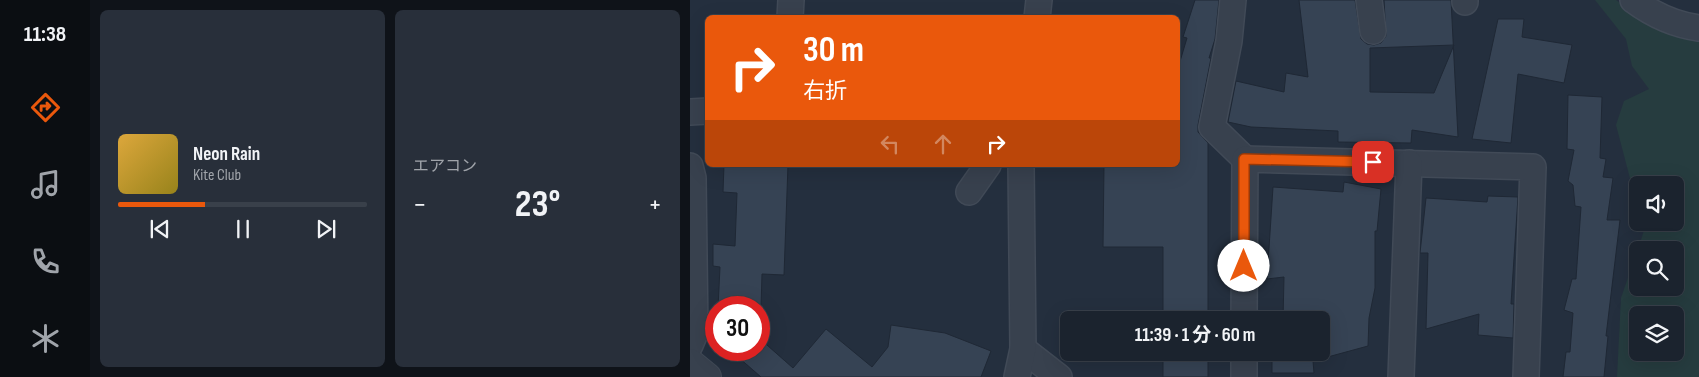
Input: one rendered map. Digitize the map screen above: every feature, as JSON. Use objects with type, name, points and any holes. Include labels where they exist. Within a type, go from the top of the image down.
[{"type":"street","points":[[790,15],[791,0]]},
{"type":"street","points":[[1038,15],[1039,0]]},
{"type":"street","points":[[1233,0],[1229,42],[1212,127],[1244,159],[1533,167],[1526,377]]},
{"type":"street","points":[[1369,0],[1373,31]]},
{"type":"street","points":[[1633,0],[1645,9],[1686,26],[1699,28]]},
{"type":"street","points":[[690,112],[705,111]]},
{"type":"street","points":[[1244,159],[1244,311]]},
{"type":"street","points":[[1401,377],[1409,163]]},
{"type":"street","points":[[690,166],[693,178],[695,333],[690,345]]},
{"type":"street","points":[[969,192],[987,167]]},
{"type":"street","points":[[1017,377],[1023,350],[1021,167]]},
{"type":"street","points":[[1023,350],[1059,377]]},
{"type":"street","points":[[1244,361],[1244,377]]},
{"type":"street","points":[[690,363],[707,377]]},
{"type":"green space","points":[[1595,0],[1616,0],[1640,17],[1699,38],[1699,377],[1617,377],[1621,298],[1629,274],[1629,296],[1684,296],[1684,241],[1641,241],[1644,231],[1684,231],[1684,176],[1629,176],[1616,125],[1624,101],[1649,89],[1632,66],[1626,39]]},
{"type":"building","points":[[1195,0],[1219,0],[1215,39],[1209,58],[1211,58],[1198,125],[1198,132],[1208,143],[1208,311],[1163,311],[1163,247],[1103,247],[1104,167],[1180,167],[1180,61],[1187,38],[1183,37]]},
{"type":"building","points":[[1299,0],[1355,0],[1361,39],[1367,44],[1374,45],[1381,43],[1386,36],[1384,0],[1451,0],[1453,45],[1370,48],[1370,92],[1434,93],[1453,46],[1458,137],[1412,130],[1411,143],[1338,142],[1338,131],[1251,127],[1228,122],[1236,81],[1284,92],[1286,73],[1308,77]]},
{"type":"building","points":[[1498,19],[1524,19],[1522,37],[1572,45],[1564,83],[1518,74],[1511,143],[1472,139]]},
{"type":"building","points":[[1568,95],[1602,97],[1600,158],[1606,159],[1603,177],[1613,178],[1607,220],[1620,220],[1606,336],[1608,336],[1604,377],[1563,377],[1566,352],[1570,352],[1573,313],[1564,310],[1572,279],[1576,279],[1581,207],[1575,206],[1573,185],[1568,181],[1574,150],[1567,149]]},
{"type":"building","points":[[724,167],[788,167],[784,275],[762,274],[761,296],[719,296],[720,267],[713,266],[713,244],[735,246],[737,193],[723,192]]},
{"type":"building","points":[[1344,182],[1381,189],[1377,231],[1375,231],[1375,288],[1369,318],[1368,346],[1330,356],[1330,311],[1283,311],[1284,277],[1267,279],[1273,187],[1343,192]]},
{"type":"building","points":[[1488,196],[1518,197],[1511,304],[1514,304],[1513,338],[1478,335],[1479,314],[1426,329],[1428,253],[1420,253],[1426,198],[1487,202]]},
{"type":"building","points":[[891,325],[945,333],[991,351],[981,377],[761,377],[743,361],[770,361],[770,348],[793,368],[826,329],[872,367],[888,347]]},
{"type":"building","points":[[1163,361],[1208,361],[1208,377],[1163,377]]},
{"type":"building","points":[[1272,361],[1313,361],[1314,373],[1272,373]]},
{"type":"route","points":[[1244,266],[1244,159],[1373,162]]}]
